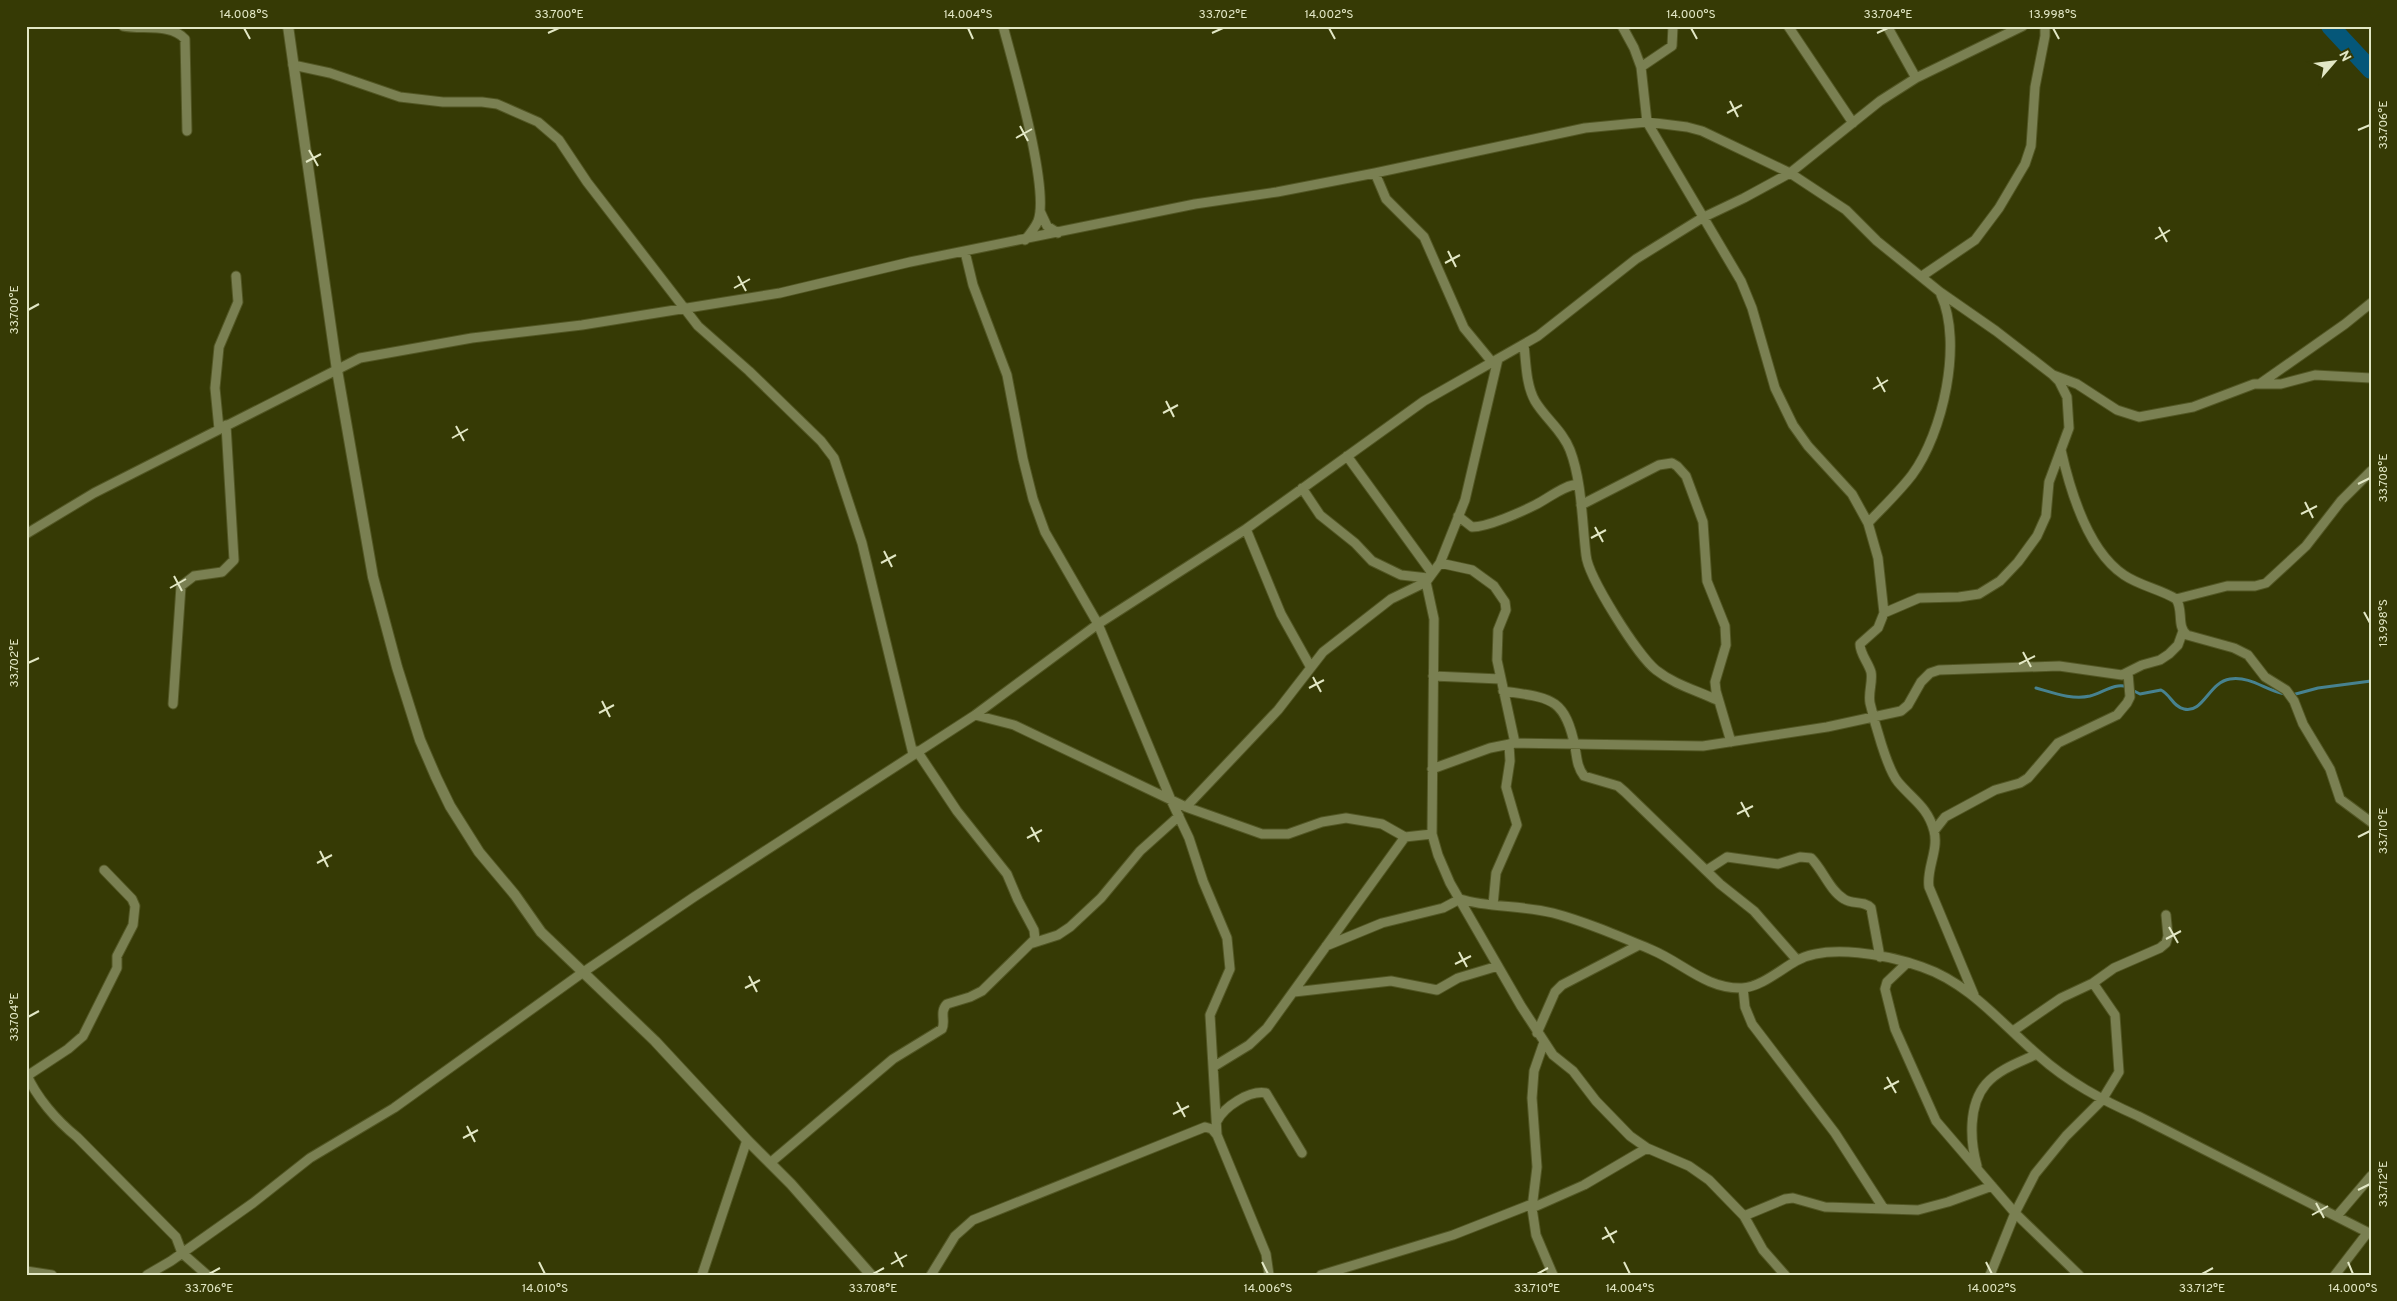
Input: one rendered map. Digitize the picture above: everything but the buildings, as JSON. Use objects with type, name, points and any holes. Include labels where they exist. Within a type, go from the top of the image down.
[{"type":"street","points":[[122,26],[171,30],[179,32],[184,39],[187,130]]},
{"type":"street","points":[[288,26],[337,370],[373,577],[397,668],[420,740],[450,806],[479,852],[515,895],[542,932],[582,973],[655,1041],[872,1275]]},
{"type":"street","points":[[1003,26],[1022,100],[1041,198],[1038,221],[1025,240]]},
{"type":"street","points":[[1622,26],[1641,67],[1646,122],[1746,291],[1775,388],[1793,425],[1821,462],[1852,494],[1868,523],[1878,558],[1884,613],[1878,628],[1860,644],[1860,649],[1871,672],[1870,702],[1890,768],[1898,782],[1925,810],[1934,831],[1934,853],[1928,880],[1929,887],[1976,998]]},
{"type":"street","points":[[1641,67],[1672,46],[1673,26]]},
{"type":"street","points":[[1788,26],[1853,122]]},
{"type":"street","points":[[1887,26],[1916,78]]},
{"type":"street","points":[[148,1275],[253,1203],[310,1158],[394,1108],[582,973],[915,752],[975,715],[1098,624],[1246,529],[1424,401],[1524,345],[1636,259],[1702,218],[1790,173],[1880,101],[1916,78],[2023,26]]},
{"type":"street","points":[[1922,276],[1975,240],[1996,213],[2025,164],[2031,146],[2035,87],[2045,36],[2045,26]]},
{"type":"street","points":[[293,65],[330,73],[400,97],[444,102],[489,102],[538,122],[559,140],[587,182],[685,310],[706,334],[748,371],[821,441],[834,458],[862,543],[915,752],[957,811],[1007,874],[1034,930],[1035,939],[1033,943]]},
{"type":"street","points":[[26,534],[94,492],[360,358],[472,338],[685,310],[780,293],[1195,204],[1277,192],[1585,128],[1646,122],[1687,127],[1702,131],[1790,173],[1846,210],[1877,241],[1940,292],[1996,331],[2053,375],[2063,388],[2069,406],[2069,428],[2049,482],[2046,516],[2026,553],[2000,581],[1985,591],[1972,596],[1919,598],[1884,613]]},
{"type":"street","points":[[1376,172],[1386,199],[1424,237],[1464,328],[1495,360]]},
{"type":"street","points":[[1040,211],[1047,226],[1058,233]]},
{"type":"street","points":[[965,252],[973,285],[1007,375],[1033,499],[1050,542],[1098,624],[1171,800],[1189,838],[1203,881],[1223,924],[1230,949],[1228,976],[1210,1015],[1217,1135]]},
{"type":"street","points":[[173,704],[181,586],[194,576],[222,572],[234,560],[222,427],[216,388],[219,347],[238,302],[236,276]]},
{"type":"street","points":[[1868,523],[1913,474],[1937,429],[1950,354],[1947,311],[1940,292]]},
{"type":"street","points":[[2053,375],[2077,384],[2117,410],[2139,417],[2193,407],[2261,383],[2345,324],[2371,302]]},
{"type":"street","points":[[1524,345],[1531,391],[1540,408],[1567,442],[1573,459],[1581,505],[1586,555],[1591,574],[1641,654],[1656,670],[1677,684],[1717,700]]},
{"type":"street","points":[[1186,807],[1278,710],[1310,666],[1323,652],[1384,604],[1429,578],[1440,563],[1465,500],[1495,360]]},
{"type":"street","points":[[2261,383],[2281,384],[2315,375],[2371,378]]},
{"type":"street","points":[[2061,450],[2071,492],[2100,549],[2123,575],[2176,599],[2227,586],[2255,586],[2266,583],[2306,546],[2341,501],[2371,471]]},
{"type":"street","points":[[1348,456],[1429,578],[1434,619],[1432,834],[1438,855],[1460,899],[1537,1033],[1553,1055],[1573,1071],[1613,1121],[1647,1148],[1699,1172],[1733,1203],[1744,1216],[1763,1250],[1786,1275]]},
{"type":"street","points":[[1581,505],[1659,465],[1672,463],[1682,470],[1703,522],[1707,581],[1722,617],[1727,636],[1724,656],[1716,682],[1717,700],[1730,742]]},
{"type":"street","points":[[1458,516],[1472,527],[1482,526],[1534,506],[1567,487],[1577,484]]},
{"type":"street","points":[[1302,488],[1320,515],[1355,543],[1372,561],[1401,575],[1429,578]]},
{"type":"street","points":[[1246,529],[1281,614],[1310,666]]},
{"type":"street","points":[[1440,563],[1462,566],[1472,570],[1494,586],[1501,594],[1506,610],[1498,630],[1497,660],[1512,744],[1506,787],[1517,825],[1496,873],[1493,905]]},
{"type":"street","points":[[1432,770],[1490,748],[1512,744],[1680,747],[1730,742],[1875,718],[1901,711],[1908,706],[1921,682],[1930,673],[1939,670],[2059,666],[2100,671],[2116,676],[2160,660],[2178,645],[2183,631],[2180,608],[2176,599]]},
{"type":"street","points":[[2183,631],[2191,637],[2234,648],[2248,654],[2265,676],[2286,690],[2294,701],[2303,724],[2330,769],[2340,800],[2371,822]]},
{"type":"street","points":[[1934,831],[1944,817],[1995,790],[2028,778],[2058,743],[2117,715],[2127,704],[2130,696],[2128,673]]},
{"type":"street","points":[[1433,676],[1500,679]]},
{"type":"street","points":[[1504,691],[1545,697],[1554,702],[1562,710],[1574,745],[1577,763],[1584,776],[1618,786],[1720,884],[1754,911],[1797,960]]},
{"type":"street","points":[[975,715],[1014,725],[1186,807],[1262,834],[1288,834],[1322,822],[1346,818],[1382,824],[1405,837],[1432,834]]},
{"type":"street","points":[[770,1163],[893,1059],[942,1029],[944,1024],[942,1014],[947,1004],[977,994],[1033,943],[1058,935],[1070,927],[1101,898],[1146,844],[1179,816]]},
{"type":"street","points":[[1213,1067],[1258,1038],[1294,992],[1405,837]]},
{"type":"street","points":[[1707,870],[1728,857],[1778,864],[1800,857],[1810,858],[1841,897],[1848,901],[1865,904],[1870,908],[1880,957]]},
{"type":"street","points":[[104,870],[132,899],[136,906],[133,925],[117,956],[117,968],[83,1036],[68,1049],[27,1075],[34,1089],[63,1126],[77,1137],[176,1237],[182,1253],[207,1275]]},
{"type":"street","points":[[1326,946],[1382,922],[1443,908],[1460,899],[1476,904],[1521,906],[1553,913],[1661,954],[1707,981],[1743,988],[1764,980],[1797,960],[1827,952],[1880,957],[1930,970],[1976,998],[2037,1054],[2067,1078],[2102,1100],[2138,1116],[2369,1233],[2335,1275]]},
{"type":"street","points":[[2013,1032],[2049,1005],[2093,983],[2114,968],[2160,948],[2166,943],[2168,936],[2166,915]]},
{"type":"street","points":[[1537,1033],[1555,992],[1562,985],[1639,945]]},
{"type":"street","points":[[1907,963],[1884,985],[1895,1029],[1936,1121],[2015,1213],[2079,1275]]},
{"type":"street","points":[[1294,992],[1391,981],[1437,990],[1458,978],[1498,966]]},
{"type":"street","points":[[1990,1275],[2015,1213],[2036,1174],[2050,1153],[2102,1100],[2119,1072],[2120,1061],[2115,1015],[2093,983]]},
{"type":"street","points":[[1743,988],[1745,1008],[1752,1024],[1835,1133],[1884,1209]]},
{"type":"street","points":[[1544,1042],[1534,1071],[1532,1098],[1537,1167],[1532,1206],[1536,1235],[1553,1275]]},
{"type":"street","points":[[1977,1168],[1972,1149],[1971,1131],[1979,1097],[1986,1085],[1995,1076],[2037,1054]]},
{"type":"street","points":[[1216,1122],[1227,1108],[1255,1093],[1266,1093],[1302,1153]]},
{"type":"street","points":[[931,1275],[955,1236],[964,1226],[980,1216],[1011,1206],[1205,1127],[1212,1129],[1217,1135],[1266,1254],[1269,1275]]},
{"type":"street","points":[[702,1275],[746,1140]]},
{"type":"street","points":[[1321,1275],[1453,1235],[1532,1206],[1584,1185],[1647,1148]]},
{"type":"street","points":[[2337,1216],[2371,1176]]},
{"type":"street","points":[[1744,1216],[1785,1199],[1793,1198],[1825,1206],[1918,1210],[1934,1207],[1992,1186]]},
{"type":"street","points":[[26,1271],[52,1275]]},
{"type":"waterway","points":[[2330,26],[2371,70]]},
{"type":"waterway","points":[[2132,690],[2140,694],[2161,690],[2177,706],[2184,709],[2196,707],[2223,681],[2230,679],[2245,680],[2285,694]]},
{"type":"waterway","points":[[2292,695],[2318,688],[2371,681]]},
{"type":"waterway","points":[[2036,688],[2063,695],[2083,697],[2118,686],[2127,687]]}]
